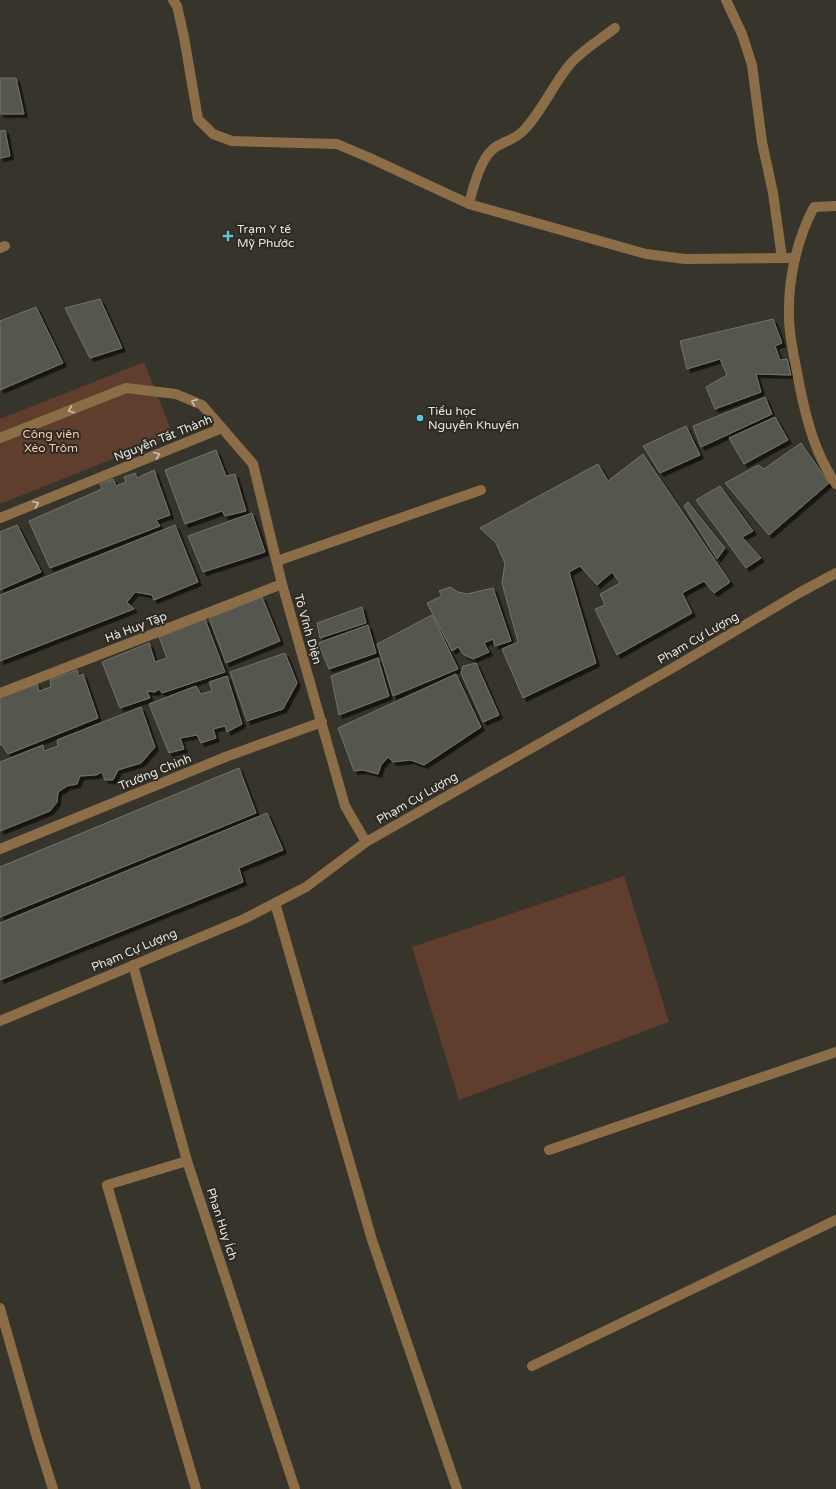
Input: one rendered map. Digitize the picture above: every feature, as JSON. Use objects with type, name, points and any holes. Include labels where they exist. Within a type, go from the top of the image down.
[{"type":"street","points":[[173,0],[177,6],[184,37],[198,119],[213,134],[232,141],[337,144],[469,204],[646,254],[685,259],[795,258]]},
{"type":"street","points":[[726,0],[742,34],[752,65],[762,142],[773,193],[782,258]]},
{"type":"street","points":[[469,204],[476,180],[487,156],[494,148],[514,139],[525,130],[571,62],[615,28]]},
{"type":"street","points":[[836,206],[814,207],[809,216],[795,258],[790,293],[789,316],[794,355],[808,423],[816,449],[836,484]]},
{"type":"street","name":"Nguyễn Tất Thành","points":[[0,438],[126,388],[176,394],[202,405],[222,428],[0,518]]},
{"type":"street","name":"Tô Vĩnh Diện","points":[[222,428],[253,464],[282,584],[346,806],[366,842]]},
{"type":"street","points":[[277,562],[481,490]]},
{"type":"street","name":"Phạm Cự Lượng","points":[[0,1021],[244,919],[306,887],[366,842],[676,666],[836,573]]},
{"type":"street","name":"Hà Huy Tập","points":[[0,693],[282,584]]},
{"type":"street","name":"Trường Chinh","points":[[0,849],[228,756],[322,722]]},
{"type":"street","points":[[275,903],[372,1240],[457,1489]]},
{"type":"street","name":"Phan Huy Ích","points":[[132,965],[187,1161],[295,1489]]},
{"type":"street","points":[[549,1150],[836,1052]]},
{"type":"street","points":[[187,1161],[106,1184],[196,1489]]},
{"type":"street","points":[[532,1366],[836,1220]]},
{"type":"street","points":[[0,1308],[53,1489]]},
{"type":"green space","name":"Công viên Xẻo Trôm","points":[[144,362],[173,435],[0,504],[0,419]]},
{"type":"green space","points":[[624,876],[669,1022],[459,1100],[412,947]]},
{"type":"building","points":[[0,78],[16,78],[24,114],[0,114]]},
{"type":"building","points":[[5,130],[10,156],[0,158],[0,131]]},
{"type":"building","points":[[100,299],[122,348],[90,358],[65,308]]},
{"type":"building","points":[[36,307],[63,363],[0,390],[0,321]]},
{"type":"building","points":[[773,319],[782,343],[775,346],[780,360],[787,359],[791,375],[756,374],[761,392],[715,409],[706,387],[727,375],[720,359],[687,369],[680,341]]},
{"type":"building","points":[[765,397],[772,414],[701,447],[693,426]]},
{"type":"building","points":[[775,417],[788,440],[744,464],[729,438]]},
{"type":"building","points":[[686,426],[700,455],[660,473],[643,446]]},
{"type":"building","points":[[801,443],[829,483],[769,535],[725,483],[758,465],[764,469]]},
{"type":"building","points":[[216,450],[226,476],[235,474],[246,511],[225,516],[222,511],[185,524],[165,470]]},
{"type":"building","points":[[643,454],[730,582],[714,593],[704,581],[682,593],[692,613],[617,655],[595,609],[605,605],[600,594],[620,583],[612,572],[597,585],[580,566],[569,572],[596,663],[523,698],[502,649],[518,642],[502,583],[505,563],[496,543],[480,528],[598,464],[608,481]]},
{"type":"building","points":[[154,470],[170,515],[156,520],[160,526],[50,568],[29,521],[102,489],[100,484],[113,479],[116,486],[126,482],[124,477],[135,473],[137,478]]},
{"type":"building","points":[[720,486],[753,531],[742,537],[761,558],[746,568],[696,500]]},
{"type":"building","points":[[688,502],[725,548],[717,559],[684,506]]},
{"type":"building","points":[[252,513],[265,552],[203,572],[188,536]]},
{"type":"building","points":[[17,525],[41,572],[0,590],[0,532]]},
{"type":"building","points":[[175,525],[198,582],[154,600],[152,595],[135,592],[127,602],[134,609],[0,661],[0,595]]},
{"type":"building","points":[[450,587],[458,592],[467,594],[493,588],[511,641],[495,646],[493,639],[484,643],[489,652],[473,659],[464,655],[458,647],[452,651],[427,603],[442,596],[439,591]]},
{"type":"building","points":[[262,597],[280,641],[226,663],[209,618]]},
{"type":"building","points":[[362,607],[366,623],[320,638],[317,623]]},
{"type":"building","points":[[432,615],[458,669],[393,696],[377,644]]},
{"type":"building","points":[[205,619],[225,672],[162,693],[159,689],[155,692],[147,691],[150,698],[120,708],[102,662],[149,643],[155,662],[167,658],[159,637]]},
{"type":"building","points":[[368,625],[376,653],[329,669],[318,643]]},
{"type":"building","points":[[285,653],[297,683],[283,709],[247,721],[230,672]]},
{"type":"building","points":[[378,658],[389,696],[339,715],[331,676]]},
{"type":"building","points":[[476,663],[499,715],[483,722],[461,673],[463,666]]},
{"type":"building","points":[[77,670],[79,676],[83,674],[98,718],[8,754],[2,745],[0,745],[0,697],[37,684],[39,691],[51,687],[50,680]]},
{"type":"building","points":[[456,674],[481,727],[424,765],[411,760],[393,762],[388,757],[381,765],[378,774],[363,770],[354,771],[338,728]]},
{"type":"building","points":[[227,676],[242,724],[227,732],[225,726],[213,729],[216,738],[201,743],[197,735],[180,738],[184,749],[169,753],[149,704],[196,686],[201,694],[212,691],[209,682]]},
{"type":"building","points":[[141,707],[155,747],[141,763],[118,770],[113,780],[105,780],[102,772],[96,775],[80,776],[77,784],[67,786],[58,792],[57,802],[50,811],[0,831],[0,762],[43,745],[44,751],[58,746],[57,740]]},
{"type":"building","points":[[239,768],[256,813],[0,917],[0,867]]},
{"type":"building","points":[[267,813],[283,850],[239,868],[243,882],[0,980],[0,923]]},
{"type":"place","name":"Trạm Y tế Mỹ Phước","points":[[228,236]]},
{"type":"place","name":"Tiểu học Nguyễn Khuyến","points":[[420,418]]}]
